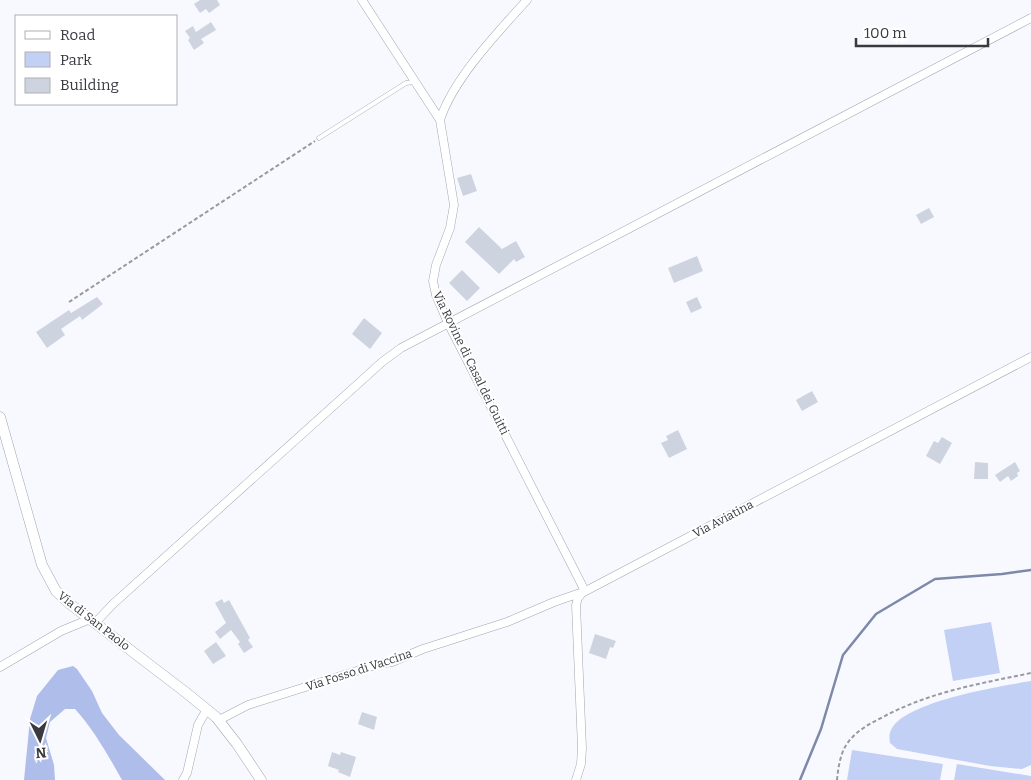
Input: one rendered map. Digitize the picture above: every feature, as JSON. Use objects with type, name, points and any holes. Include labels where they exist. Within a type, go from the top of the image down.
[{"type":"street","points":[[362,0],[440,120]]},
{"type":"street","points":[[440,120],[446,102],[458,85],[488,44],[527,0]]},
{"type":"street","points":[[0,667],[61,631],[93,621],[382,362],[406,345],[1031,18]]},
{"type":"street","name":"Via Rovine di Casal dei Guitti","points":[[440,120],[454,205],[450,228],[436,264],[433,281],[436,295],[448,323],[585,591]]},
{"type":"street","name":"Via Aviatina","points":[[585,591],[1031,357]]},
{"type":"street","name":"Via di San Paolo","points":[[0,417],[36,547],[47,577],[58,594],[207,709],[219,720],[261,780]]},
{"type":"street","points":[[576,780],[581,764],[582,748],[576,605],[578,598],[585,591]]},
{"type":"street","name":"Via Fosso di Vaccina","points":[[219,720],[248,705],[379,664],[392,662],[423,649],[507,622],[585,591]]},
{"type":"street","points":[[183,780],[187,772],[198,722],[207,709]]},
{"type":"lane","points":[[319,138],[406,83],[415,82]]},
{"type":"path","points":[[69,302],[319,138]]},
{"type":"path","points":[[837,780],[844,748],[866,726],[923,698],[952,689],[1031,674]]},
{"type":"green space","points":[[991,622],[1000,673],[953,681],[944,630]]},
{"type":"green space","points":[[1031,681],[1031,765],[1022,769],[990,766],[897,749],[890,743],[892,728],[901,718],[916,710],[956,696]]},
{"type":"green space","points":[[852,750],[943,764],[940,780],[847,780]]},
{"type":"green space","points":[[957,764],[1031,776],[1031,780],[954,780]]},
{"type":"shaded area","points":[[73,666],[92,691],[102,713],[119,735],[165,780],[122,780],[82,717],[75,709],[65,709],[50,722],[46,738],[54,765],[55,780],[24,780],[30,719],[37,696],[58,670]]},
{"type":"building","points":[[200,0],[217,0],[220,5],[209,13],[206,9],[200,13],[194,4]]},
{"type":"building","points":[[211,22],[216,30],[201,39],[204,43],[194,50],[188,40],[190,38],[185,31],[193,26],[196,32]]},
{"type":"building","points":[[471,174],[477,191],[463,196],[457,178]]},
{"type":"building","points":[[929,208],[934,217],[921,224],[916,215]]},
{"type":"building","points":[[479,227],[502,249],[516,241],[525,257],[516,262],[514,259],[499,274],[465,242]]},
{"type":"building","points":[[697,256],[703,271],[674,283],[668,268]]},
{"type":"building","points":[[462,270],[480,288],[467,301],[449,283]]},
{"type":"building","points":[[97,297],[103,304],[82,320],[80,316],[61,329],[65,335],[47,348],[36,332],[69,310],[71,313]]},
{"type":"building","points":[[697,297],[702,308],[691,313],[686,302]]},
{"type":"building","points":[[364,318],[382,333],[370,349],[352,334]]},
{"type":"building","points":[[812,391],[818,402],[802,411],[796,400]]},
{"type":"building","points":[[678,430],[687,449],[669,458],[661,443],[668,440],[666,436]]},
{"type":"building","points":[[942,437],[952,443],[940,464],[926,456],[934,441],[938,443]]},
{"type":"building","points":[[975,462],[988,463],[988,479],[974,479]]},
{"type":"building","points":[[1015,462],[1020,471],[1017,473],[1018,476],[1011,481],[1008,476],[1000,482],[995,475]]},
{"type":"building","points":[[222,599],[224,603],[229,600],[250,638],[248,640],[253,647],[244,653],[238,644],[240,642],[231,630],[220,639],[215,632],[226,623],[215,603]]},
{"type":"building","points":[[595,634],[616,641],[613,648],[610,647],[606,659],[589,653]]},
{"type":"building","points":[[216,642],[226,656],[213,664],[204,651]]},
{"type":"building","points":[[362,712],[377,717],[374,730],[358,724]]},
{"type":"building","points":[[332,752],[340,755],[341,752],[356,757],[350,777],[328,766]]},
{"type":"waterway","points":[[800,780],[821,729],[843,655],[876,614],[935,579],[1031,570]]}]
